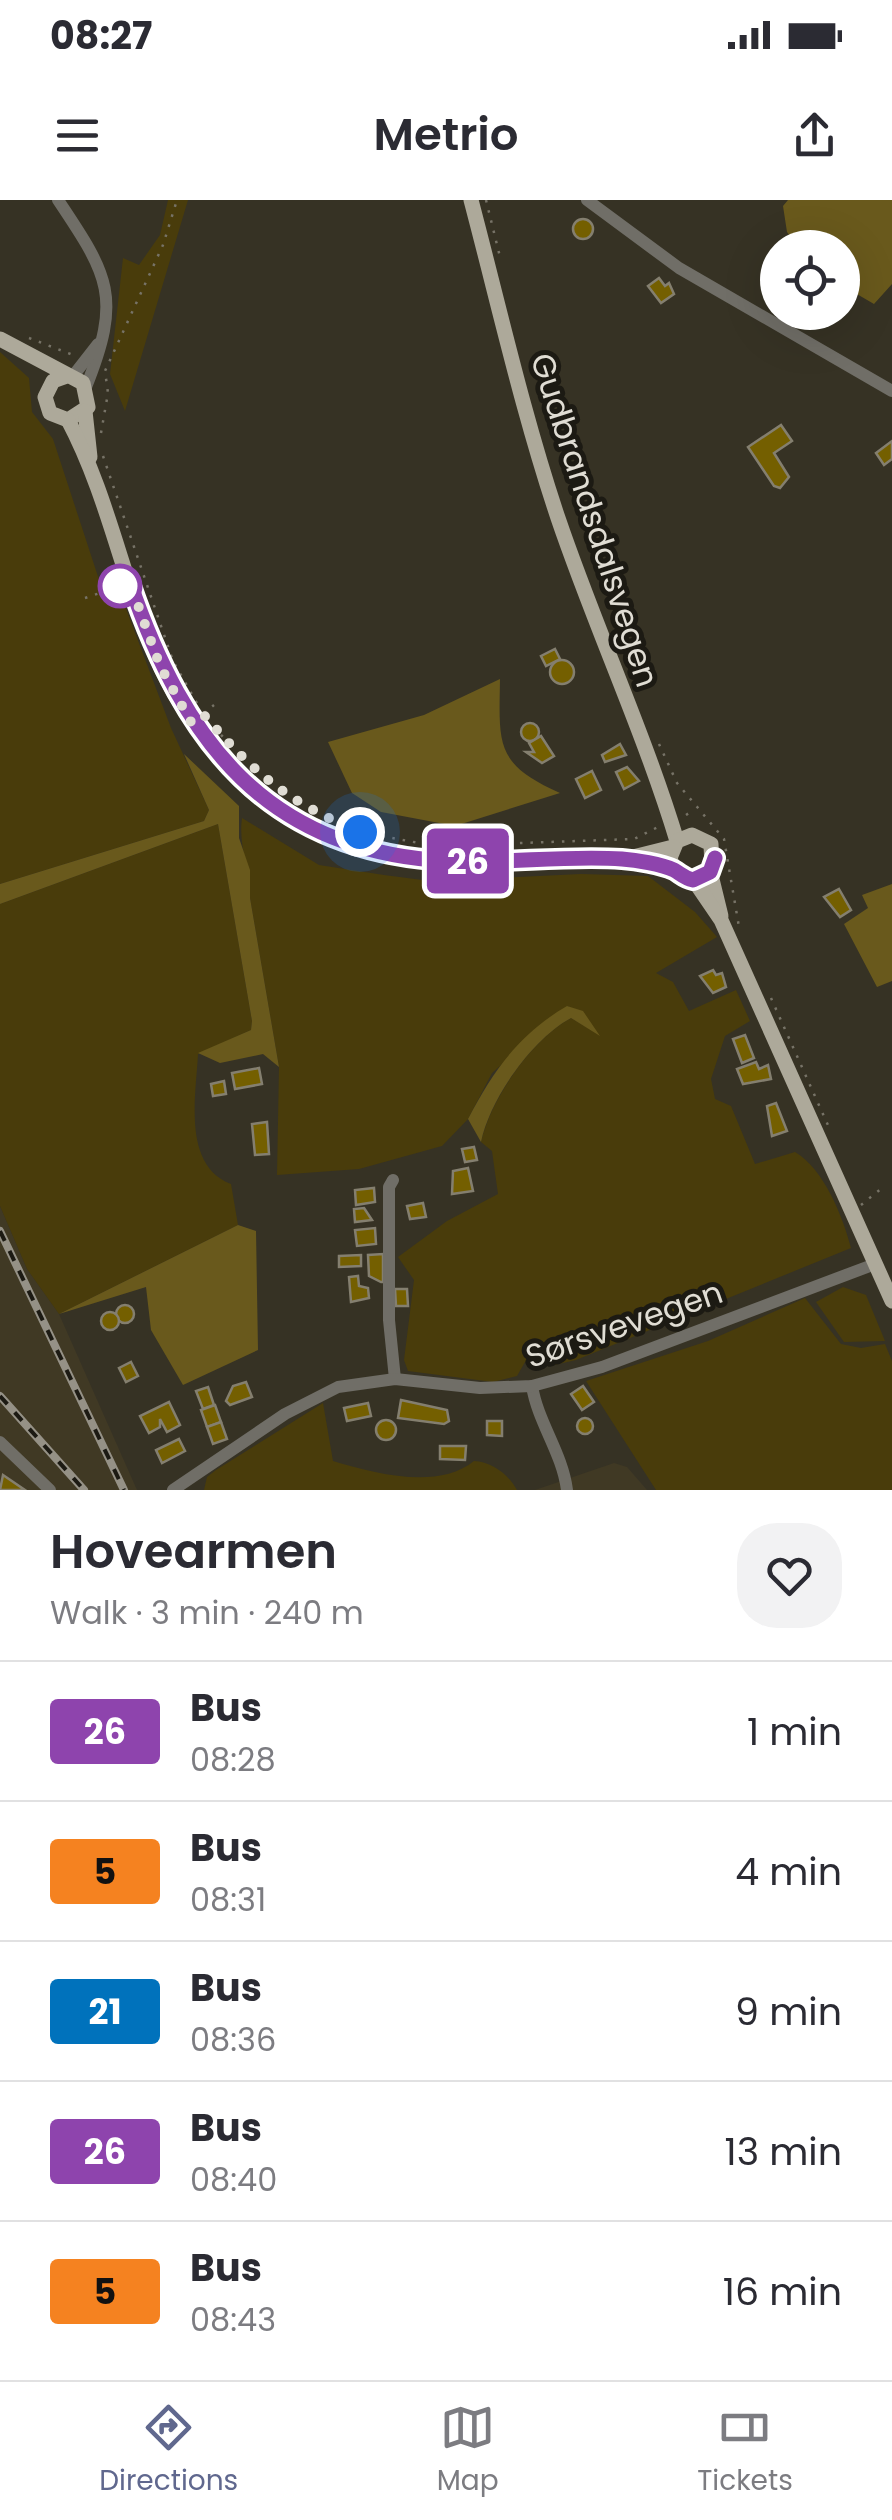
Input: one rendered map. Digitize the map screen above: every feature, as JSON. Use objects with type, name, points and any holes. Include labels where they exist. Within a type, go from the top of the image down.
[{"type":"main road","name":"Gudbrandsdalsvegen","points":[[471,200],[543,471],[602,642],[681,841]]},
{"type":"main road","points":[[0,340],[22,344],[75,380],[89,396],[85,410],[90,461],[123,585],[160,666],[202,713],[226,764],[266,799],[310,826],[357,846],[448,861],[624,859],[674,870],[693,880],[722,920],[857,1207],[875,1264],[892,1301]]},
{"type":"main road","points":[[22,344],[49,385],[47,408],[54,417],[68,420],[85,410]]},
{"type":"main road","points":[[49,385],[75,380]]},
{"type":"main road","points":[[68,420],[90,461]]},
{"type":"main road","points":[[624,859],[703,837],[714,849],[710,872],[722,920]]},
{"type":"main road","points":[[674,870],[681,841]]},
{"type":"main road","points":[[693,880],[710,872]]},
{"type":"street","points":[[58,200],[94,255],[106,284],[106,316],[99,342],[75,380]]},
{"type":"street","points":[[587,200],[729,300],[892,391]]},
{"type":"street","points":[[75,380],[99,342]]},
{"type":"street","points":[[393,1180],[389,1187],[389,1320],[396,1379]]},
{"type":"street","name":"Sørsvevegen","points":[[174,1490],[322,1394],[354,1382],[396,1379],[480,1388],[532,1386],[602,1367],[875,1264]]},
{"type":"street","points":[[532,1386],[536,1412],[560,1459],[567,1490]]},
{"type":"street","points":[[0,1442],[50,1490]]},
{"type":"path","points":[[177,200],[164,245],[105,371],[108,392],[100,448],[173,661],[202,713],[239,755]]},
{"type":"path","points":[[486,200],[500,258]]},
{"type":"path","points":[[22,344],[84,362]]},
{"type":"path","points":[[85,598],[123,585]]},
{"type":"path","points":[[656,737],[695,809],[727,846],[732,899],[742,935]]},
{"type":"path","points":[[686,814],[695,809]]},
{"type":"path","points":[[378,835],[431,846],[478,847],[634,839],[666,823]]},
{"type":"path","points":[[767,989],[835,1140]]},
{"type":"path","points":[[869,1216],[857,1207],[882,1188]]},
{"type":"shaded area","points":[[168,200],[188,200],[125,411],[110,374],[123,258],[139,265],[160,235]]},
{"type":"shaded area","points":[[788,200],[892,200],[892,284],[874,304],[860,296],[860,230],[787,230],[783,206]]},
{"type":"shaded area","points":[[0,352],[29,378],[32,412],[53,439],[105,598],[122,598],[171,728],[209,810],[204,821],[0,884]]},
{"type":"shaded area","points":[[500,679],[501,736],[505,750],[523,772],[560,793],[455,826],[381,812],[352,793],[328,742],[424,715]]},
{"type":"shaded area","points":[[184,754],[239,806],[239,838],[250,870],[250,898],[279,1067],[263,1054],[220,1063],[198,1053],[251,1030],[252,1021],[218,824],[0,904],[0,884],[204,821],[209,810]]},
{"type":"shaded area","points":[[242,818],[319,865],[384,875],[430,881],[581,874],[648,876],[695,912],[717,937],[656,973],[673,982],[689,1011],[736,990],[750,1021],[725,1036],[711,1079],[715,1099],[731,1106],[755,1164],[795,1152],[815,1170],[837,1208],[851,1248],[576,1360],[550,1366],[525,1362],[517,1376],[493,1382],[408,1371],[404,1360],[414,1280],[398,1257],[447,1221],[498,1194],[492,1151],[481,1142],[503,1090],[541,1041],[571,1018],[598,1034],[568,1006],[492,1073],[468,1119],[442,1146],[359,1169],[277,1175],[279,1067],[250,898]]},
{"type":"shaded area","points":[[218,824],[252,1021],[251,1030],[198,1054],[195,1128],[205,1162],[215,1175],[231,1184],[238,1225],[59,1314],[27,1269],[0,1206],[0,904]]},
{"type":"shaded area","points":[[892,884],[892,981],[877,987],[844,924],[868,908],[862,895]]},
{"type":"shaded area","points":[[567,1006],[583,1011],[600,1036],[571,1018],[542,1040],[503,1089],[481,1142],[468,1119],[487,1085],[521,1041]]},
{"type":"shaded area","points":[[0,1206],[27,1269],[59,1314],[137,1490],[0,1490]]},
{"type":"shaded area","points":[[238,1225],[256,1231],[258,1350],[183,1385],[151,1330],[146,1287],[59,1314]]},
{"type":"shaded area","points":[[843,1287],[866,1295],[885,1341],[844,1342],[816,1302]]},
{"type":"shaded area","points":[[805,1298],[841,1344],[861,1348],[885,1344],[892,1361],[892,1490],[656,1490],[586,1381],[708,1341]]},
{"type":"shaded area","points":[[323,1403],[333,1461],[406,1477],[443,1475],[474,1461],[481,1462],[499,1470],[517,1490],[204,1490],[207,1477],[216,1470]]},
{"type":"shaded area","points":[[614,1463],[627,1467],[647,1490],[535,1490]]},
{"type":"building","points":[[579,219],[587,219],[593,229],[587,239],[579,239],[573,233],[573,225]]},
{"type":"building","points":[[659,278],[665,286],[669,283],[674,294],[661,303],[648,286]]},
{"type":"building","points":[[781,425],[792,441],[774,453],[789,477],[780,488],[774,486],[748,447]]},
{"type":"building","points":[[892,441],[892,459],[884,465],[876,453]]},
{"type":"building","points":[[555,649],[560,659],[546,666],[541,656]]},
{"type":"building","points":[[562,660],[574,672],[562,684],[550,672]]},
{"type":"building","points":[[530,723],[539,732],[530,741],[521,732]]},
{"type":"building","points":[[541,736],[554,756],[542,763],[526,752],[534,752],[529,743]]},
{"type":"building","points":[[620,744],[626,755],[605,762],[602,755]]},
{"type":"building","points":[[627,767],[639,781],[624,789],[616,772]]},
{"type":"building","points":[[592,771],[601,790],[585,798],[576,779]]},
{"type":"building","points":[[839,889],[851,910],[840,917],[824,897]]},
{"type":"building","points":[[713,970],[716,975],[722,973],[726,987],[713,993],[700,976]]},
{"type":"building","points":[[745,1035],[754,1058],[742,1063],[733,1039]]},
{"type":"building","points":[[756,1062],[759,1069],[768,1065],[771,1079],[743,1084],[737,1069]]},
{"type":"building","points":[[259,1068],[262,1084],[235,1089],[232,1073]]},
{"type":"building","points":[[224,1081],[226,1094],[213,1096],[211,1084]]},
{"type":"building","points":[[776,1103],[787,1131],[772,1136],[767,1106]]},
{"type":"building","points":[[267,1122],[269,1154],[255,1155],[252,1124]]},
{"type":"building","points":[[474,1147],[477,1160],[465,1162],[462,1149]]},
{"type":"building","points":[[468,1168],[473,1191],[452,1194],[453,1171]]},
{"type":"building","points":[[374,1188],[375,1202],[356,1205],[355,1190]]},
{"type":"building","points":[[423,1203],[426,1217],[410,1219],[407,1206]]},
{"type":"building","points":[[364,1208],[372,1220],[355,1222],[354,1209]]},
{"type":"building","points":[[375,1228],[376,1244],[357,1246],[355,1230]]},
{"type":"building","points":[[383,1254],[381,1282],[369,1276],[368,1255]]},
{"type":"building","points":[[361,1255],[361,1266],[339,1267],[339,1256]]},
{"type":"building","points":[[358,1276],[359,1286],[368,1288],[369,1298],[351,1302],[349,1277]]},
{"type":"building","points":[[395,1289],[407,1289],[408,1306],[396,1306]]},
{"type":"building","points":[[125,1305],[134,1314],[125,1323],[116,1314]]},
{"type":"building","points":[[110,1312],[119,1321],[110,1330],[101,1321]]},
{"type":"building","points":[[131,1362],[138,1376],[126,1382],[119,1368]]},
{"type":"building","points":[[246,1382],[252,1397],[230,1405],[226,1401],[233,1386]]},
{"type":"building","points":[[583,1386],[594,1402],[582,1410],[571,1394]]},
{"type":"building","points":[[208,1387],[214,1405],[203,1409],[196,1391]]},
{"type":"building","points":[[401,1400],[447,1410],[449,1421],[444,1424],[398,1418]]},
{"type":"building","points":[[169,1402],[180,1425],[167,1432],[160,1419],[160,1427],[149,1433],[140,1416]]},
{"type":"building","points":[[368,1403],[371,1416],[347,1421],[344,1408]]},
{"type":"building","points":[[215,1405],[221,1422],[207,1427],[201,1410]]},
{"type":"building","points":[[585,1418],[593,1426],[585,1434],[577,1426]]},
{"type":"building","points":[[386,1420],[396,1430],[386,1440],[376,1430]]},
{"type":"building","points":[[487,1421],[502,1421],[502,1436],[487,1435]]},
{"type":"building","points":[[221,1422],[227,1439],[213,1444],[207,1427]]},
{"type":"building","points":[[179,1439],[185,1451],[162,1463],[156,1450]]},
{"type":"building","points":[[440,1446],[466,1446],[465,1460],[440,1459]]},
{"type":"building","points":[[3,1475],[25,1490],[0,1490]]},
{"type":"railway","points":[[0,1231],[124,1490]]},
{"type":"railway","points":[[0,1396],[84,1490]]},
{"type":"bus line","name":"26","points":[[117,587],[130,583],[160,666],[208,744],[266,799],[333,837],[376,851],[448,861],[624,859],[674,870],[693,880],[710,872],[715,858]]},
{"type":"route","points":[[120,586],[117,587],[130,583],[160,666],[191,722],[203,714],[251,769],[292,800],[360,832]]}]
